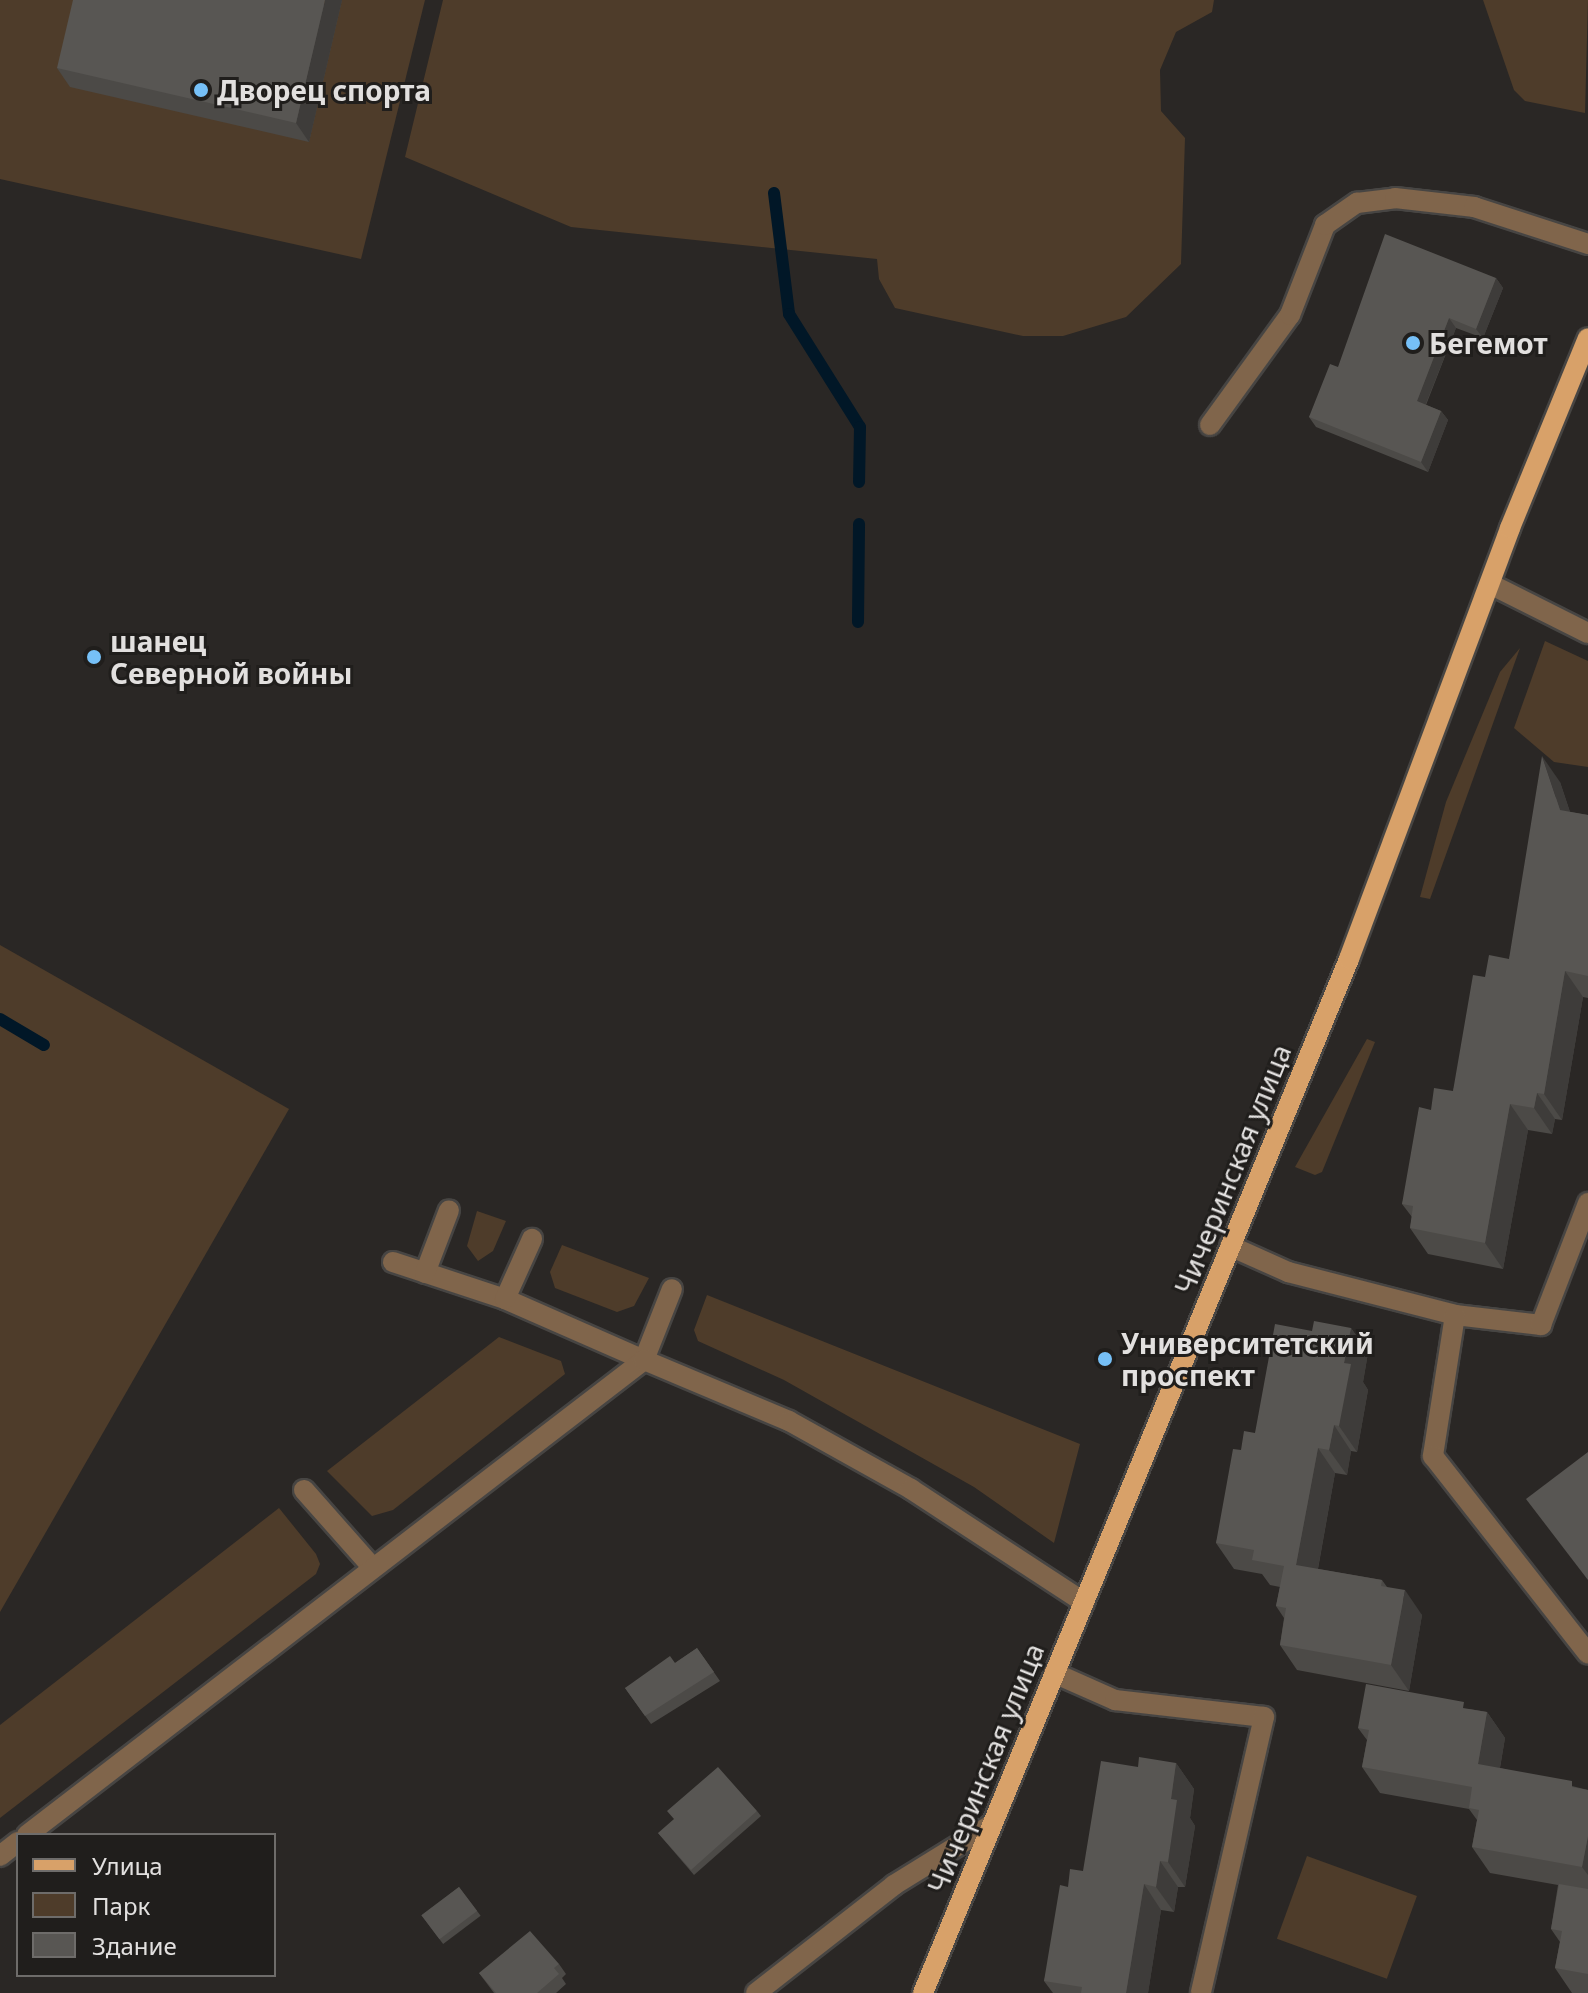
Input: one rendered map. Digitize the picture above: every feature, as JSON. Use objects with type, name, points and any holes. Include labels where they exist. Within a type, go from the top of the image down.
[{"type":"main road","name":"Чичеринская улица","points":[[923,1993],[1349,959],[1490,584],[1588,338]]},
{"type":"street","points":[[1210,425],[1290,315],[1325,225],[1357,203],[1395,198],[1474,207],[1588,244]]},
{"type":"street","points":[[1490,584],[1588,633]]},
{"type":"street","points":[[1230,1246],[1288,1272],[1455,1315],[1541,1325],[1588,1203]]},
{"type":"street","points":[[425,1273],[449,1210]]},
{"type":"street","points":[[505,1299],[532,1239]]},
{"type":"street","points":[[393,1262],[505,1299],[789,1421],[911,1489],[1084,1602]]},
{"type":"street","points":[[30,1833],[644,1360],[672,1289]]},
{"type":"street","points":[[1455,1315],[1433,1456],[1588,1654]]},
{"type":"street","points":[[304,1490],[373,1568]]},
{"type":"street","points":[[1054,1673],[1115,1700],[1264,1717],[1201,1993]]},
{"type":"street","points":[[756,1993],[894,1885],[991,1825]]},
{"type":"street","points":[[0,1856],[16,1844]]},
{"type":"green space","name":"Дворец спорта","points":[[0,0],[425,0],[361,259],[0,179]]},
{"type":"green space","points":[[443,0],[1214,0],[1212,12],[1176,32],[1160,70],[1161,111],[1185,138],[1181,264],[1126,317],[1063,336],[1023,336],[895,308],[879,279],[877,259],[571,227],[405,157]]},
{"type":"green space","points":[[1483,0],[1588,0],[1585,113],[1525,101],[1514,90]]},
{"type":"green space","points":[[1545,641],[1588,661],[1588,767],[1554,762],[1514,728]]},
{"type":"green space","points":[[1520,648],[1430,899],[1420,897],[1446,802],[1500,672]]},
{"type":"green space","points":[[0,945],[289,1109],[0,1612]]},
{"type":"green space","points":[[1367,1039],[1375,1042],[1322,1172],[1315,1175],[1295,1167]]},
{"type":"green space","points":[[477,1211],[506,1221],[493,1251],[478,1261],[467,1246]]},
{"type":"green space","points":[[562,1245],[649,1278],[634,1306],[617,1312],[555,1288],[550,1272]]},
{"type":"green space","points":[[707,1295],[1080,1444],[1054,1543],[974,1487],[784,1380],[698,1341],[694,1330]]},
{"type":"green space","points":[[499,1337],[561,1361],[565,1374],[393,1510],[372,1516],[327,1471]]},
{"type":"green space","points":[[279,1508],[316,1554],[320,1564],[316,1574],[0,1818],[0,1725]]},
{"type":"green space","points":[[1307,1856],[1417,1896],[1387,1979],[1277,1939]]},
{"type":"building","points":[[73,0],[325,0],[296,123],[57,68]]},
{"type":"building","points":[[1385,234],[1496,278],[1476,329],[1449,318],[1417,401],[1441,411],[1421,462],[1309,417],[1330,364],[1338,367]]},
{"type":"building","points":[[1542,756],[1560,810],[1588,815],[1588,976],[1565,971],[1544,1094],[1537,1093],[1534,1108],[1510,1104],[1485,1243],[1410,1228],[1413,1206],[1402,1204],[1419,1107],[1431,1110],[1434,1088],[1453,1091],[1473,975],[1485,977],[1489,955],[1509,959]]},
{"type":"building","points":[[1314,1321],[1351,1328],[1344,1363],[1351,1364],[1339,1426],[1334,1425],[1329,1450],[1318,1448],[1296,1565],[1382,1580],[1381,1586],[1405,1590],[1391,1665],[1280,1645],[1286,1608],[1276,1606],[1284,1566],[1252,1560],[1254,1550],[1216,1543],[1233,1449],[1241,1450],[1244,1431],[1255,1433],[1275,1324],[1312,1331]]},
{"type":"building","points":[[1588,1452],[1588,1580],[1526,1499]]},
{"type":"building","points":[[697,1648],[714,1672],[645,1716],[625,1688],[670,1656],[675,1663]]},
{"type":"building","points":[[1366,1684],[1464,1702],[1463,1708],[1487,1712],[1478,1764],[1572,1781],[1572,1787],[1588,1790],[1588,1836],[1582,1867],[1472,1847],[1479,1810],[1469,1808],[1472,1787],[1362,1767],[1369,1730],[1358,1728]]},
{"type":"building","points":[[1139,1757],[1176,1763],[1171,1799],[1177,1800],[1168,1862],[1160,1861],[1156,1887],[1144,1884],[1126,1993],[1081,1993],[1082,1987],[1044,1981],[1060,1885],[1068,1887],[1070,1869],[1083,1871],[1101,1761],[1138,1767]]},
{"type":"building","points":[[718,1767],[757,1811],[691,1870],[658,1833],[674,1819],[667,1811]]},
{"type":"building","points":[[1559,1884],[1588,1889],[1588,1974],[1555,1968],[1562,1931],[1551,1929]]},
{"type":"building","points":[[459,1887],[477,1911],[440,1939],[421,1915]]},
{"type":"building","points":[[530,1931],[559,1964],[554,1968],[559,1974],[537,1993],[496,1993],[479,1973]]},
{"type":"waterway","points":[[774,193],[789,314],[860,427],[859,482]]},
{"type":"waterway","points":[[858,622],[859,524]]},
{"type":"waterway","points":[[0,1019],[44,1045]]},
{"type":"place","name":"Дворец спорта","points":[[201,90]]},
{"type":"place","name":"Бегемот","points":[[1413,343]]},
{"type":"place","name":"шанец Северной войны","points":[[94,657]]},
{"type":"place","name":"Университетский проспект","points":[[1105,1359]]}]
